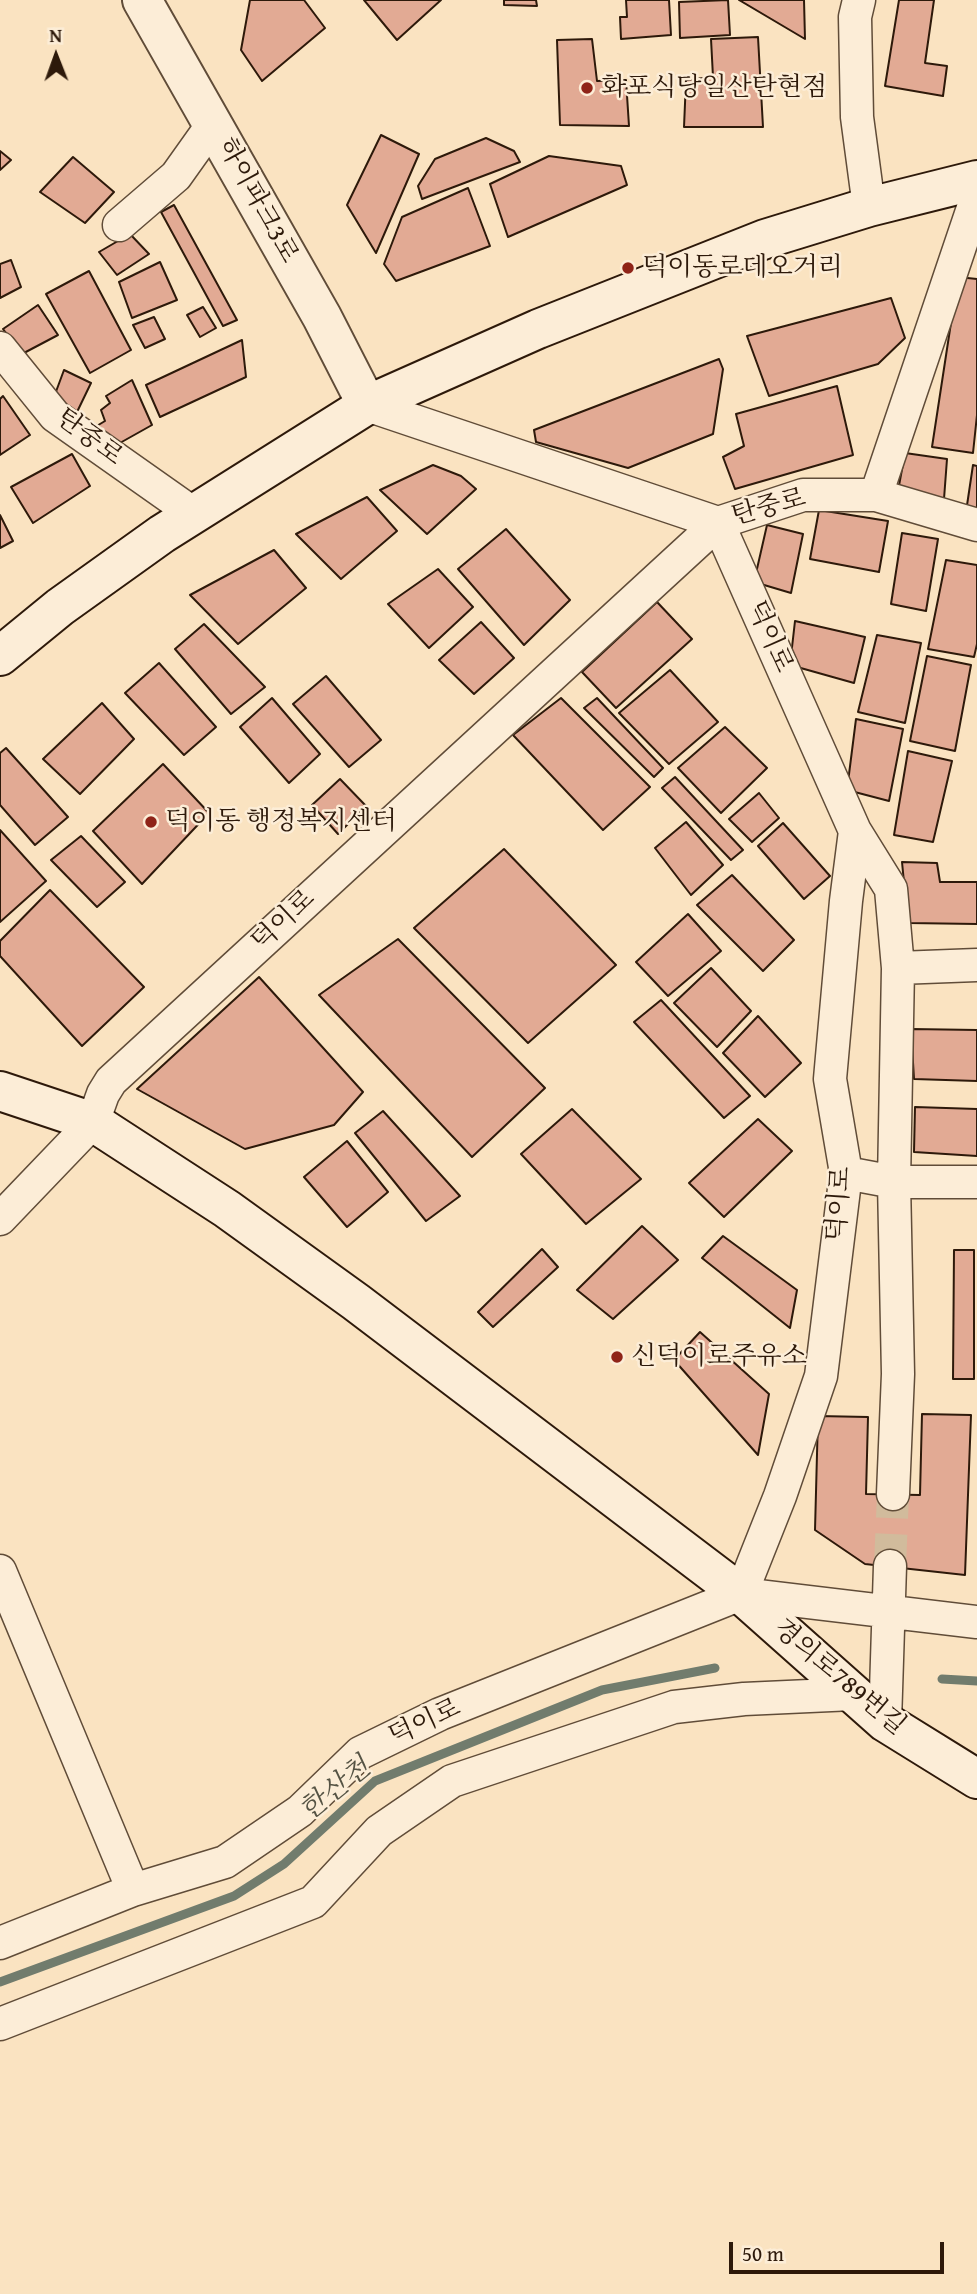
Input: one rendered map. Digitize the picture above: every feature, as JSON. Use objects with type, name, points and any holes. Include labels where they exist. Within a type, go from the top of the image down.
[{"type":"main road","name":"하이파크3로","points":[[142,0],[322,317],[367,405]]},
{"type":"main road","points":[[0,656],[60,607],[162,534],[367,405],[538,329],[765,239],[869,207],[977,180]]},
{"type":"main road","points":[[0,1091],[93,1122],[227,1209],[334,1286],[741,1594]]},
{"type":"main road","name":"경의로789번길","points":[[741,1594],[885,1722],[977,1779]]},
{"type":"street","points":[[859,0],[855,18],[857,117],[869,207]]},
{"type":"street","points":[[119,225],[176,176],[213,124]]},
{"type":"street","points":[[876,495],[977,196]]},
{"type":"street","name":"탄중로","points":[[0,348],[55,416],[194,514]]},
{"type":"street","name":"탄중로","points":[[367,405],[718,523],[803,495],[876,495],[977,525]]},
{"type":"street","name":"덕이로","points":[[93,1122],[111,1081],[718,523],[855,831],[830,1079],[846,1174],[821,1376],[780,1496],[741,1594]]},
{"type":"street","points":[[855,831],[891,889],[898,968],[894,1182],[898,1374],[893,1494]]},
{"type":"street","points":[[898,968],[977,965]]},
{"type":"street","points":[[0,1219],[93,1122]]},
{"type":"street","points":[[846,1174],[894,1182],[977,1182]]},
{"type":"street","points":[[885,1722],[890,1566]]},
{"type":"street","points":[[0,1571],[133,1890]]},
{"type":"street","name":"덕이로","points":[[0,1943],[133,1890],[225,1862],[300,1811],[360,1753],[440,1714],[741,1594],[977,1622]]},
{"type":"street","points":[[0,2024],[313,1902],[379,1831],[452,1781],[674,1707],[744,1699],[853,1694]]},
{"type":"building","points":[[250,0],[304,0],[325,28],[262,81],[241,50]]},
{"type":"building","points":[[364,0],[441,0],[397,40]]},
{"type":"building","points":[[504,0],[536,0],[537,6],[504,5]]},
{"type":"building","points":[[626,0],[669,0],[671,35],[621,39],[620,17],[627,17]]},
{"type":"building","points":[[728,0],[730,35],[680,38],[679,2]]},
{"type":"building","points":[[739,0],[804,0],[805,39]]},
{"type":"building","points":[[899,0],[934,0],[925,63],[947,66],[943,96],[885,86]]},
{"type":"building","points":[[758,37],[763,127],[684,127],[686,80],[713,77],[711,39]]},
{"type":"building","points":[[592,39],[597,81],[626,80],[629,126],[560,125],[557,40]]},
{"type":"building","points":[[381,135],[419,154],[376,253],[347,205]]},
{"type":"building","points":[[486,138],[514,151],[520,162],[422,199],[418,186],[435,159]]},
{"type":"building","points":[[0,151],[11,160],[0,170]]},
{"type":"building","points":[[549,156],[621,166],[627,185],[508,237],[490,184]]},
{"type":"building","points":[[73,157],[114,192],[85,223],[40,192]]},
{"type":"building","points":[[468,188],[490,246],[396,281],[384,264],[402,217]]},
{"type":"building","points":[[174,205],[237,320],[223,326],[161,212]]},
{"type":"building","points":[[130,234],[149,254],[117,275],[99,252]]},
{"type":"building","points":[[11,260],[21,287],[0,298],[0,264]]},
{"type":"building","points":[[160,262],[177,300],[132,318],[119,282]]},
{"type":"building","points":[[89,271],[131,350],[90,373],[46,294]]},
{"type":"building","points":[[958,277],[977,279],[977,415],[973,453],[932,447]]},
{"type":"building","points":[[891,298],[905,338],[878,364],[769,396],[747,336]]},
{"type":"building","points":[[38,305],[58,335],[22,354],[3,329]]},
{"type":"building","points":[[203,307],[216,328],[200,337],[187,315]]},
{"type":"building","points":[[154,317],[165,339],[145,348],[133,325]]},
{"type":"building","points":[[242,340],[246,377],[160,417],[146,385]]},
{"type":"building","points":[[719,359],[723,369],[713,434],[628,468],[536,442],[534,430]]},
{"type":"building","points":[[64,370],[91,383],[77,412],[54,397]]},
{"type":"building","points":[[132,380],[152,425],[111,448],[95,427],[105,421],[101,410],[110,403],[106,396]]},
{"type":"building","points":[[837,386],[853,455],[735,489],[723,457],[744,446],[736,414]]},
{"type":"building","points":[[3,396],[30,435],[0,455],[0,399]]},
{"type":"building","points":[[905,453],[947,459],[944,499],[898,491]]},
{"type":"building","points":[[72,454],[90,486],[33,523],[11,487]]},
{"type":"building","points":[[433,465],[461,476],[476,489],[427,534],[380,490]]},
{"type":"building","points":[[973,465],[977,466],[977,513],[966,512]]},
{"type":"building","points":[[367,497],[397,531],[341,579],[296,534]]},
{"type":"building","points":[[819,510],[888,521],[879,572],[810,559]]},
{"type":"building","points":[[0,515],[13,541],[0,548]]},
{"type":"building","points":[[767,525],[803,534],[791,593],[754,582]]},
{"type":"building","points":[[506,529],[570,600],[524,645],[458,569]]},
{"type":"building","points":[[902,533],[938,539],[926,611],[891,604]]},
{"type":"building","points":[[274,550],[306,588],[238,644],[190,595]]},
{"type":"building","points":[[946,560],[977,565],[977,644],[974,657],[928,649]]},
{"type":"building","points":[[438,569],[473,607],[429,648],[388,604]]},
{"type":"building","points":[[657,602],[692,639],[616,708],[582,672]]},
{"type":"building","points":[[795,621],[865,637],[854,683],[790,665]]},
{"type":"building","points":[[481,622],[514,658],[474,694],[439,660]]},
{"type":"building","points":[[204,624],[265,687],[231,714],[175,649]]},
{"type":"building","points":[[877,635],[921,643],[905,723],[858,712]]},
{"type":"building","points":[[927,656],[971,665],[955,751],[910,741]]},
{"type":"building","points":[[159,663],[216,727],[184,755],[125,693]]},
{"type":"building","points":[[670,670],[718,722],[669,764],[619,713]]},
{"type":"building","points":[[326,676],[381,740],[349,767],[293,704]]},
{"type":"building","points":[[272,698],[320,754],[289,783],[240,727]]},
{"type":"building","points":[[561,698],[650,787],[603,830],[513,735]]},
{"type":"building","points":[[597,698],[663,768],[654,777],[584,708]]},
{"type":"building","points":[[102,703],[134,739],[80,794],[43,759]]},
{"type":"building","points":[[856,719],[903,729],[889,801],[847,790]]},
{"type":"building","points":[[725,727],[767,768],[721,813],[678,768]]},
{"type":"building","points":[[6,748],[68,817],[35,845],[0,805],[0,753]]},
{"type":"building","points":[[908,751],[952,761],[933,842],[894,835]]},
{"type":"building","name":"덕이동 행정복지센터","points":[[163,764],[209,813],[142,884],[93,831]]},
{"type":"building","points":[[675,777],[743,850],[731,860],[662,788]]},
{"type":"building","points":[[340,779],[366,806],[338,834],[312,805]]},
{"type":"building","points":[[759,793],[779,818],[752,842],[729,819]]},
{"type":"building","points":[[686,822],[723,865],[691,895],[655,848]]},
{"type":"building","points":[[783,823],[830,876],[804,899],[758,846]]},
{"type":"building","points":[[0,830],[46,881],[0,922]]},
{"type":"building","points":[[81,836],[125,882],[97,907],[51,860]]},
{"type":"building","points":[[504,849],[616,965],[528,1043],[414,928]]},
{"type":"building","points":[[902,862],[937,863],[940,882],[977,882],[977,924],[908,923]]},
{"type":"building","points":[[732,875],[794,940],[763,971],[697,905]]},
{"type":"building","points":[[50,890],[144,987],[82,1046],[0,956],[0,941]]},
{"type":"building","points":[[688,914],[721,951],[668,996],[636,962]]},
{"type":"building","points":[[398,939],[545,1088],[472,1157],[319,995]]},
{"type":"building","points":[[711,968],[751,1011],[717,1047],[674,1003]]},
{"type":"building","points":[[259,977],[363,1092],[334,1125],[245,1149],[137,1089]]},
{"type":"building","points":[[661,1000],[750,1096],[724,1118],[634,1022]]},
{"type":"building","points":[[758,1016],[801,1063],[765,1097],[723,1053]]},
{"type":"building","points":[[911,1029],[977,1030],[977,1081],[914,1079]]},
{"type":"building","points":[[915,1107],[977,1109],[977,1156],[914,1152]]},
{"type":"building","points":[[572,1109],[641,1179],[586,1224],[521,1154]]},
{"type":"building","points":[[383,1111],[460,1196],[426,1221],[355,1133]]},
{"type":"building","points":[[758,1119],[792,1151],[724,1217],[689,1183]]},
{"type":"building","points":[[347,1141],[388,1192],[347,1227],[304,1177]]},
{"type":"building","points":[[642,1226],[678,1260],[613,1319],[577,1290]]},
{"type":"building","points":[[723,1236],[797,1290],[790,1328],[702,1258]]},
{"type":"building","points":[[542,1249],[558,1267],[493,1327],[478,1312]]},
{"type":"building","points":[[954,1250],[974,1250],[974,1379],[953,1379]]},
{"type":"building","points":[[700,1332],[769,1394],[758,1455],[674,1360]]},
{"type":"building","points":[[922,1414],[971,1415],[965,1575],[865,1564],[815,1530],[818,1416],[868,1417],[866,1494],[920,1495]]},
{"type":"waterway","name":"한산천","points":[[0,1982],[234,1896],[284,1864],[375,1781],[602,1690],[715,1668]]},
{"type":"waterway","name":"한산천","points":[[942,1679],[977,1681]]},
{"type":"tunnel","points":[[890,1566],[893,1494]]},
{"type":"place","name":"화포식당일산탄현점","points":[[587,88]]},
{"type":"place","name":"덕이동로데오거리","points":[[628,268]]},
{"type":"place","name":"덕이동 행정복지센터","points":[[151,822]]},
{"type":"place","name":"신덕이로주유소","points":[[617,1357]]}]
